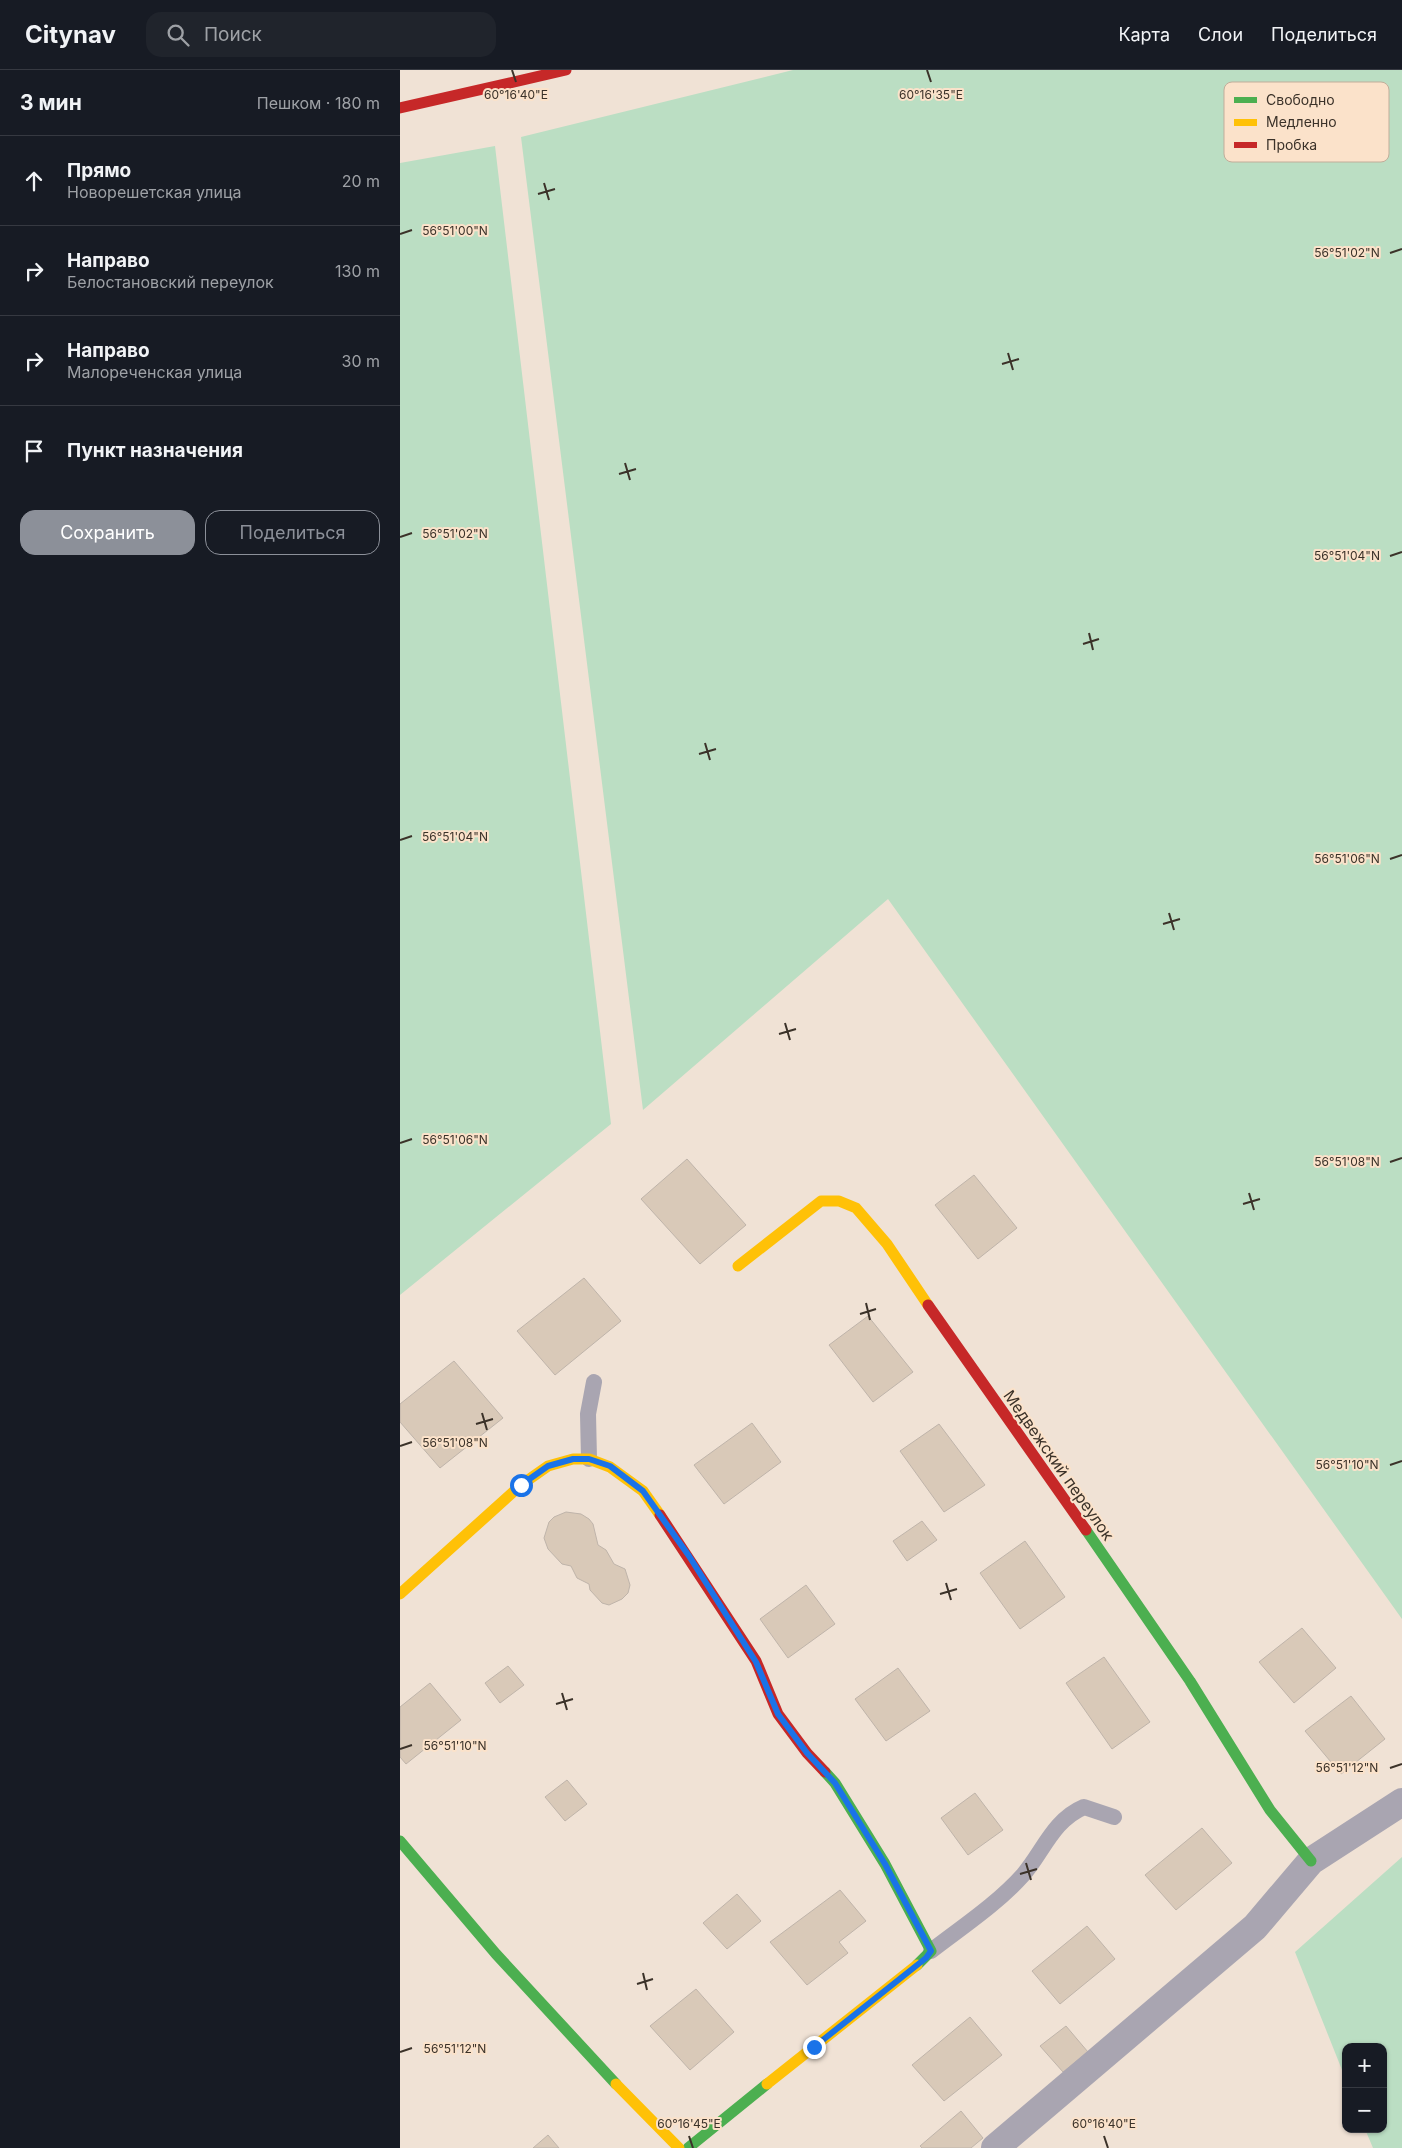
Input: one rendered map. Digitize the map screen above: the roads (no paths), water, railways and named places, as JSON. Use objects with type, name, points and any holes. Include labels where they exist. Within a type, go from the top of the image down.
[{"type":"street","points":[[400,108],[566,70]]},
{"type":"street","name":"Медвежский переулок","points":[[738,1266],[822,1201],[839,1201],[856,1208],[886,1244],[1134,1599],[1190,1682],[1270,1810],[1311,1861]]},
{"type":"street","points":[[400,1594],[521,1485],[548,1466],[573,1459],[589,1459],[610,1466],[643,1491],[689,1556],[756,1662],[778,1714],[807,1753],[835,1783],[885,1864],[931,1951],[926,1958],[688,2148]]},
{"type":"street","points":[[995,2148],[1254,1927],[1311,1861],[1402,1802]]},
{"type":"street","points":[[400,1841],[496,1954],[582,2050],[679,2148]]},
{"type":"lane","points":[[589,1459],[588,1414],[590,1395],[594,1382]]},
{"type":"lane","points":[[931,1951],[986,1908],[1023,1874],[1051,1834],[1076,1810],[1084,1807],[1114,1817]]}]
